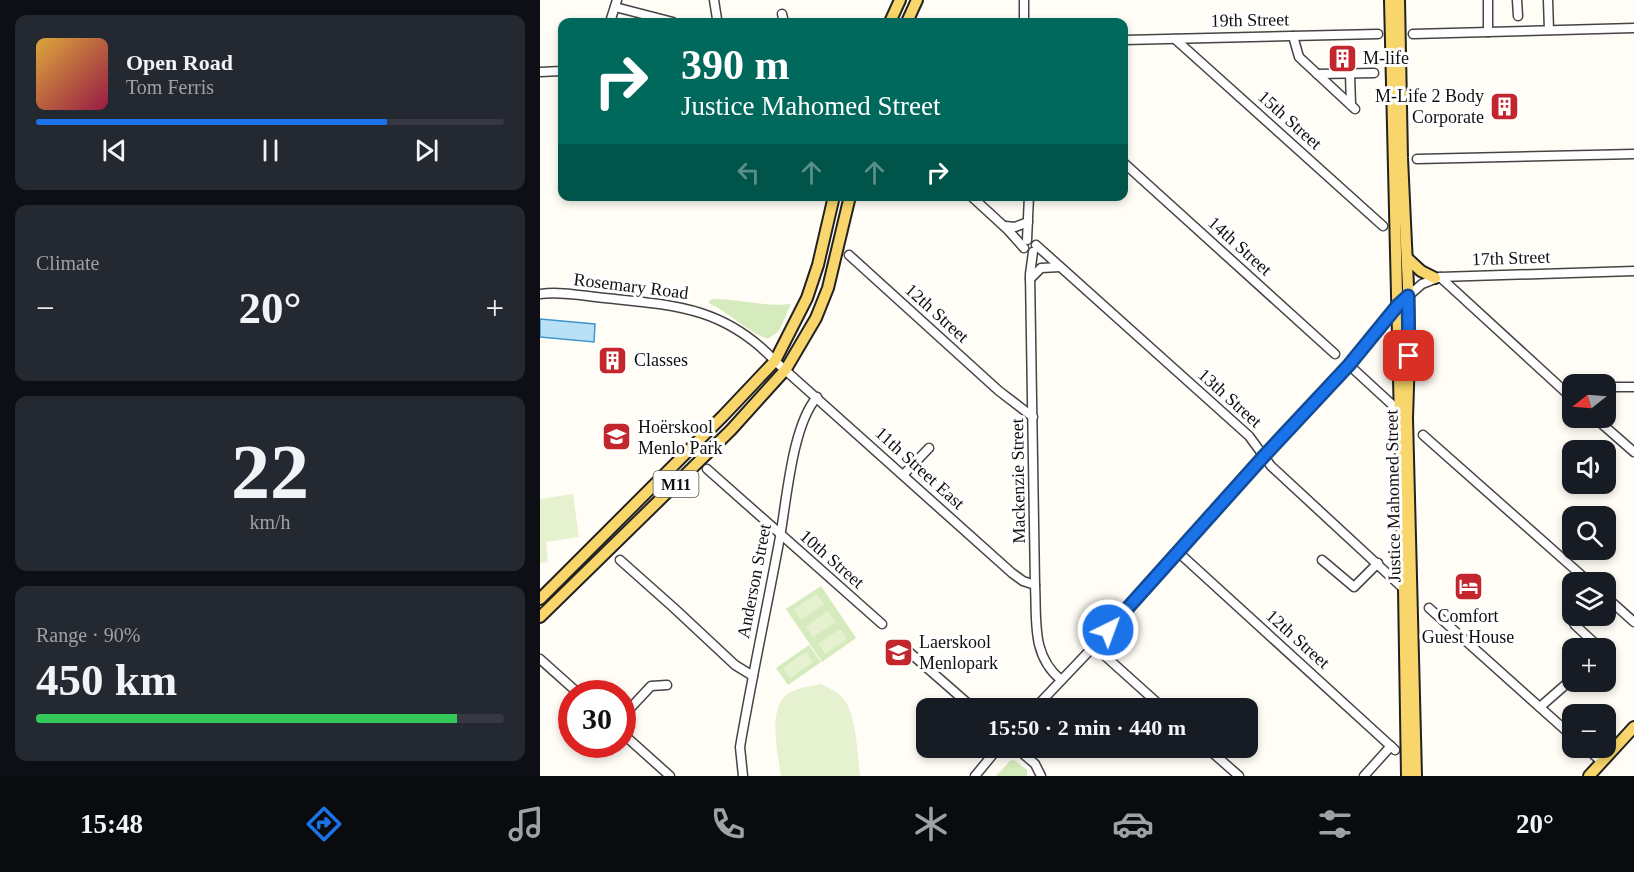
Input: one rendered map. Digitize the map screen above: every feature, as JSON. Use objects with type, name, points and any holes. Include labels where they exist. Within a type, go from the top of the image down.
[{"type":"main road","points":[[893,18],[900,0]]},
{"type":"main road","points":[[909,18],[917,0]]},
{"type":"main road","name":"Justice Mahomed Street","points":[[1390,0],[1407,776]]},
{"type":"main road","name":"Justice Mahomed Street","points":[[1399,0],[1402,158],[1408,296],[1407,418],[1416,776]]},
{"type":"main road","name":"M11","points":[[540,599],[775,361],[811,287],[819,265],[833,201]]},
{"type":"main road","name":"M11","points":[[540,617],[730,429],[786,369],[816,318],[828,288],[849,201]]},
{"type":"main road","points":[[1407,258],[1421,271],[1438,277]]},
{"type":"main road","points":[[1588,776],[1634,727]]},
{"type":"street","points":[[714,0],[717,18]]},
{"type":"street","points":[[1024,0],[1024,18]]},
{"type":"street","points":[[1488,0],[1488,32]]},
{"type":"street","points":[[1517,0],[1518,16]]},
{"type":"street","points":[[1548,0],[1549,30]]},
{"type":"street","points":[[616,4],[660,18]]},
{"type":"street","points":[[1413,34],[1634,28]]},
{"type":"street","name":"19th Street","points":[[1128,40],[1378,34]]},
{"type":"street","points":[[1293,36],[1299,57],[1353,107],[1350,74]]},
{"type":"street","name":"15th Street","points":[[1175,39],[1383,226]]},
{"type":"street","points":[[540,72],[558,71]]},
{"type":"street","points":[[1317,74],[1374,73]]},
{"type":"street","points":[[1417,159],[1634,154]]},
{"type":"street","name":"14th Street","points":[[1128,167],[1335,354]]},
{"type":"street","name":"13th Street","points":[[976,201],[1006,228],[1057,264],[1249,436],[1271,466],[1404,589]]},
{"type":"street","name":"Mackenzie Street","points":[[1029,201],[1035,585],[1040,654],[1047,666],[1061,680]]},
{"type":"street","points":[[1006,228],[1029,221]]},
{"type":"street","name":"12th Street","points":[[849,255],[999,391],[1033,417]]},
{"type":"street","points":[[1030,277],[1041,268],[1057,264]]},
{"type":"street","name":"17th Street","points":[[1438,277],[1634,272]]},
{"type":"street","points":[[1044,698],[1349,365],[1398,305],[1422,284],[1438,277],[1562,385]]},
{"type":"street","name":"Rosemary Road","points":[[540,294],[689,308],[720,320],[742,333],[786,369]]},
{"type":"street","points":[[1349,365],[1399,411]]},
{"type":"street","name":"11th Street East","points":[[786,369],[1012,573],[1023,581],[1035,585]]},
{"type":"street","points":[[1616,387],[1634,387]]},
{"type":"street","name":"Anderson Street","points":[[743,776],[740,747],[800,432],[806,415],[817,397]]},
{"type":"street","points":[[1607,428],[1634,452]]},
{"type":"street","points":[[1423,435],[1578,572]]},
{"type":"street","points":[[903,474],[929,448]]},
{"type":"street","name":"10th Street","points":[[707,469],[882,624]]},
{"type":"street","name":"12th Street","points":[[1178,552],[1393,748],[1364,776]]},
{"type":"street","points":[[620,560],[729,660],[753,676]]},
{"type":"street","points":[[1322,560],[1354,587],[1357,587],[1378,563]]},
{"type":"street","points":[[1616,606],[1634,622]]},
{"type":"street","points":[[1429,608],[1562,727]]},
{"type":"street","points":[[1576,626],[1589,638]]},
{"type":"street","points":[[1094,646],[1152,698]]},
{"type":"street","points":[[909,652],[962,698]]},
{"type":"street","points":[[540,659],[563,680]]},
{"type":"street","points":[[636,702],[651,686],[667,685]]},
{"type":"street","points":[[1540,707],[1562,688]]},
{"type":"street","points":[[636,746],[670,776]]},
{"type":"street","points":[[975,776],[990,758]]},
{"type":"street","points":[[1028,758],[1035,764],[1041,776]]},
{"type":"street","points":[[1219,758],[1239,776]]},
{"type":"street","points":[[1597,758],[1602,762]]},
{"type":"green space","points":[[713,299],[791,304],[779,331],[768,339],[753,332],[709,303]]},
{"type":"green space","points":[[573,494],[579,537],[546,542],[548,562],[540,563],[540,499]]},
{"type":"green space","points":[[821,586],[856,638],[822,662],[786,609]]},
{"type":"green space","points":[[817,594],[824,604],[801,620],[794,609]]},
{"type":"green space","points":[[828,611],[835,622],[813,637],[806,627]]},
{"type":"green space","points":[[840,629],[847,639],[825,654],[818,644]]},
{"type":"green space","points":[[809,645],[821,662],[788,685],[776,668]]},
{"type":"green space","points":[[806,652],[813,662],[790,678],[783,668]]},
{"type":"green space","points":[[821,684],[842,697],[851,713],[856,734],[860,776],[781,776],[775,729],[779,706],[784,697],[793,691]]},
{"type":"green space","points":[[1014,760],[1027,770],[1027,776],[996,776],[1010,761]]},
{"type":"water","points":[[540,319],[595,324],[594,342],[540,337]]},
{"type":"place","name":"M-life","points":[[1342,58]]},
{"type":"place","name":"M-Life 2 Body Corporate","points":[[1505,106]]},
{"type":"place","name":"Classes","points":[[613,360]]},
{"type":"place","name":"Hoërskool Menlo Park","points":[[617,437]]},
{"type":"place","name":"Comfort Guest House","points":[[1468,587]]},
{"type":"place","name":"Laerskool Menlopark","points":[[898,652]]},
{"type":"route","points":[[1108,630],[1349,365],[1408,296],[1409,356]]}]
